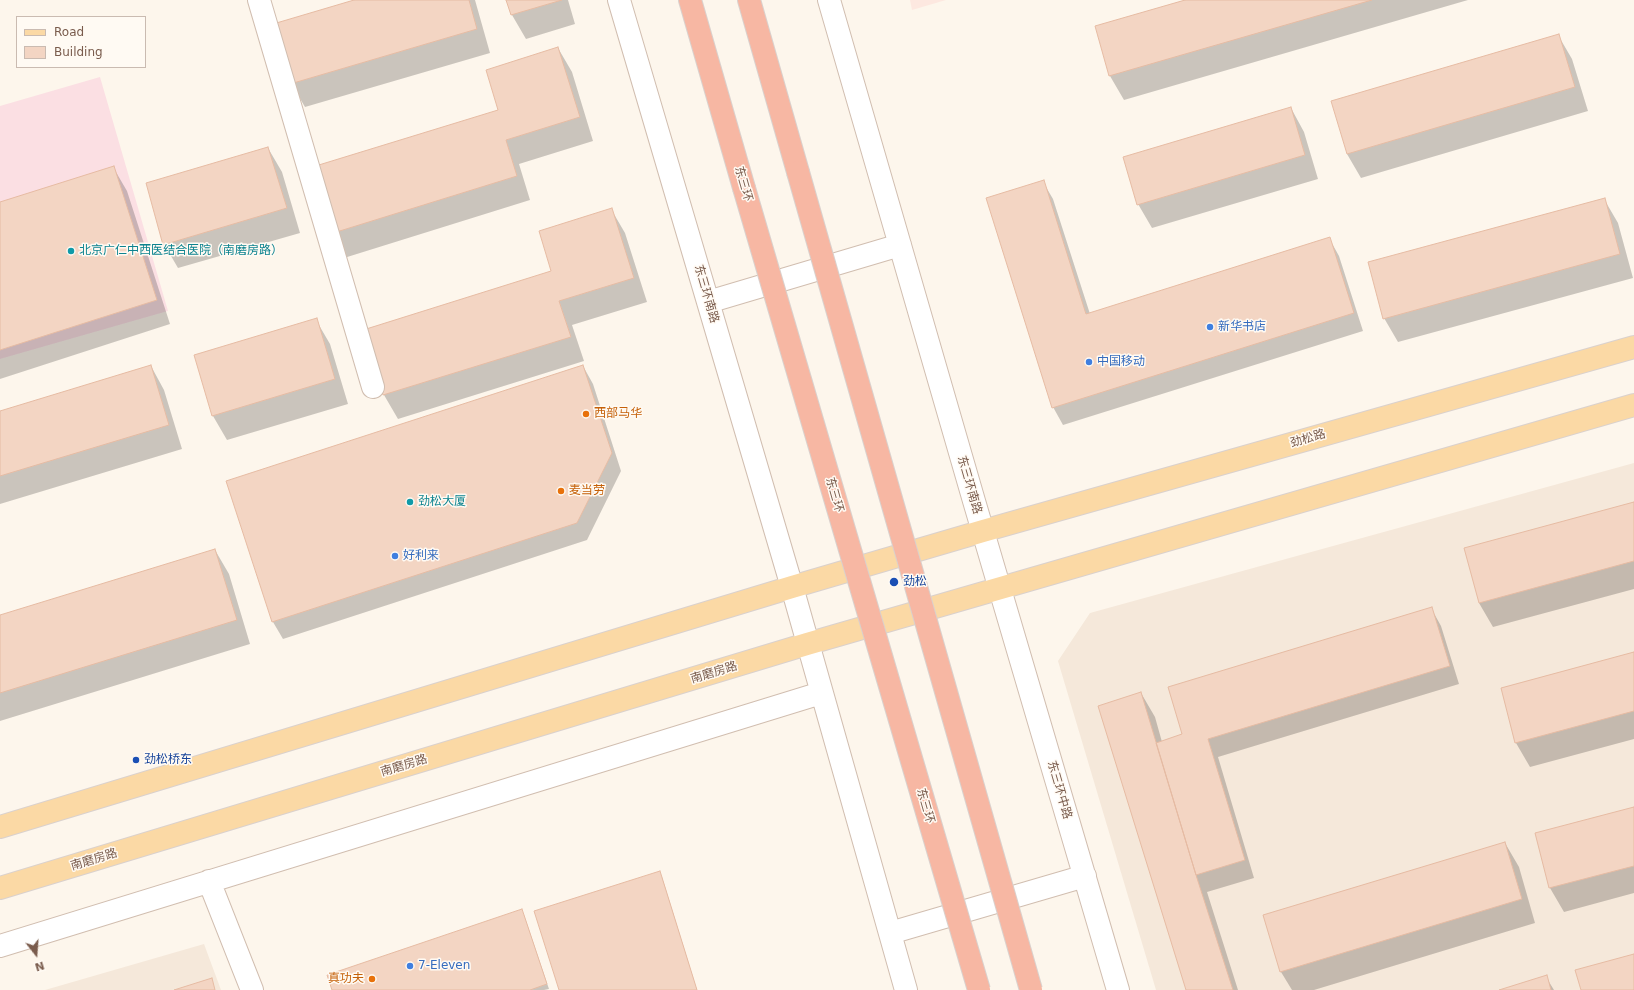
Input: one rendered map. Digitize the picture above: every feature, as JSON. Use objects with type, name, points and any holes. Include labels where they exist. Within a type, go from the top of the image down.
[{"type":"highway","name":"东三环","points":[[690,0],[979,990]]},
{"type":"highway","points":[[749,0],[1031,990]]},
{"type":"main road","name":"劲松路","points":[[792,587],[983,531],[1634,347]]},
{"type":"main road","points":[[1000,589],[1634,405]]},
{"type":"main road","points":[[0,827],[792,587]]},
{"type":"main road","name":"南磨房路","points":[[0,888],[807,644],[1000,589]]},
{"type":"street","points":[[259,0],[373,387]]},
{"type":"street","name":"东三环南路","points":[[619,0],[792,587],[807,644]]},
{"type":"street","name":"东三环南路","points":[[829,0],[1000,589]]},
{"type":"street","points":[[708,302],[900,245]]},
{"type":"street","name":"东三环中路","points":[[1000,589],[1118,990]]},
{"type":"street","points":[[807,644],[906,990]]},
{"type":"street","points":[[0,946],[821,693]]},
{"type":"street","points":[[890,933],[1085,876]]},
{"type":"street","points":[[209,881],[252,990]]},
{"type":"shaded area","points":[[910,0],[946,0],[912,10]]},
{"type":"shaded area","points":[[100,77],[168,311],[0,359],[0,106]]},
{"type":"shaded area","points":[[1634,463],[1634,990],[1156,990],[1058,661],[1090,613]]},
{"type":"shaded area","points":[[204,944],[221,990],[45,990]]},
{"type":"building","points":[[354,0],[469,0],[477,29],[290,84],[273,24]]},
{"type":"building","points":[[506,0],[562,0],[511,15]]},
{"type":"building","points":[[1185,0],[1372,0],[1109,76],[1095,26]]},
{"type":"building","points":[[1559,34],[1575,87],[1347,154],[1331,101]]},
{"type":"building","points":[[558,47],[580,117],[506,140],[517,176],[330,234],[309,168],[498,110],[486,70]]},
{"type":"building","points":[[1291,107],[1305,155],[1137,205],[1123,157]]},
{"type":"building","points":[[268,147],[287,208],[163,245],[146,183]]},
{"type":"building","name":"北京广仁中西医结合医院（南磨房路）","points":[[114,166],[157,300],[0,350],[0,202]]},
{"type":"building","points":[[1044,180],[1086,314],[1330,237],[1354,313],[1052,408],[986,198]]},
{"type":"building","points":[[1605,198],[1620,254],[1383,319],[1368,262]]},
{"type":"building","points":[[612,208],[634,278],[559,301],[571,337],[383,395],[363,330],[551,271],[539,231]]},
{"type":"building","points":[[317,318],[335,379],[212,416],[194,355]]},
{"type":"building","points":[[151,365],[169,425],[0,476],[0,411]]},
{"type":"building","name":"劲松大厦","points":[[583,365],[612,453],[577,523],[272,622],[226,481]]},
{"type":"building","points":[[1634,502],[1634,561],[1479,603],[1464,548]]},
{"type":"building","points":[[215,549],[237,620],[0,693],[0,615]]},
{"type":"building","points":[[1432,607],[1450,666],[1208,739],[1245,860],[1196,875],[1156,743],[1182,734],[1168,687]]},
{"type":"building","points":[[1634,652],[1634,711],[1515,743],[1501,688]]},
{"type":"building","points":[[1141,692],[1196,875],[1233,990],[1186,990],[1098,706]]},
{"type":"building","points":[[1634,807],[1634,866],[1549,888],[1535,833]]},
{"type":"building","points":[[1505,842],[1522,899],[1280,972],[1263,915]]},
{"type":"building","points":[[660,871],[697,990],[559,990],[534,911]]},
{"type":"building","points":[[522,909],[547,984],[530,990],[332,990],[327,975]]},
{"type":"building","points":[[1634,954],[1634,990],[1581,990],[1575,970]]},
{"type":"building","points":[[1547,975],[1551,990],[1499,990]]},
{"type":"building","points":[[212,978],[215,990],[174,990]]},
{"type":"place","name":"北京广仁中西医结合医院（南磨房路）","points":[[71,251]]},
{"type":"place","name":"新华书店","points":[[1210,327]]},
{"type":"place","name":"中国移动","points":[[1089,362]]},
{"type":"place","name":"西部马华","points":[[586,414]]},
{"type":"place","name":"麦当劳","points":[[561,491]]},
{"type":"place","name":"劲松大厦","points":[[410,502]]},
{"type":"place","name":"好利来","points":[[395,556]]},
{"type":"place","name":"劲松","points":[[894,582]]},
{"type":"place","name":"劲松桥东","points":[[136,760]]},
{"type":"place","name":"7-Eleven","points":[[410,966]]},
{"type":"place","name":"真功夫","points":[[372,979]]}]
